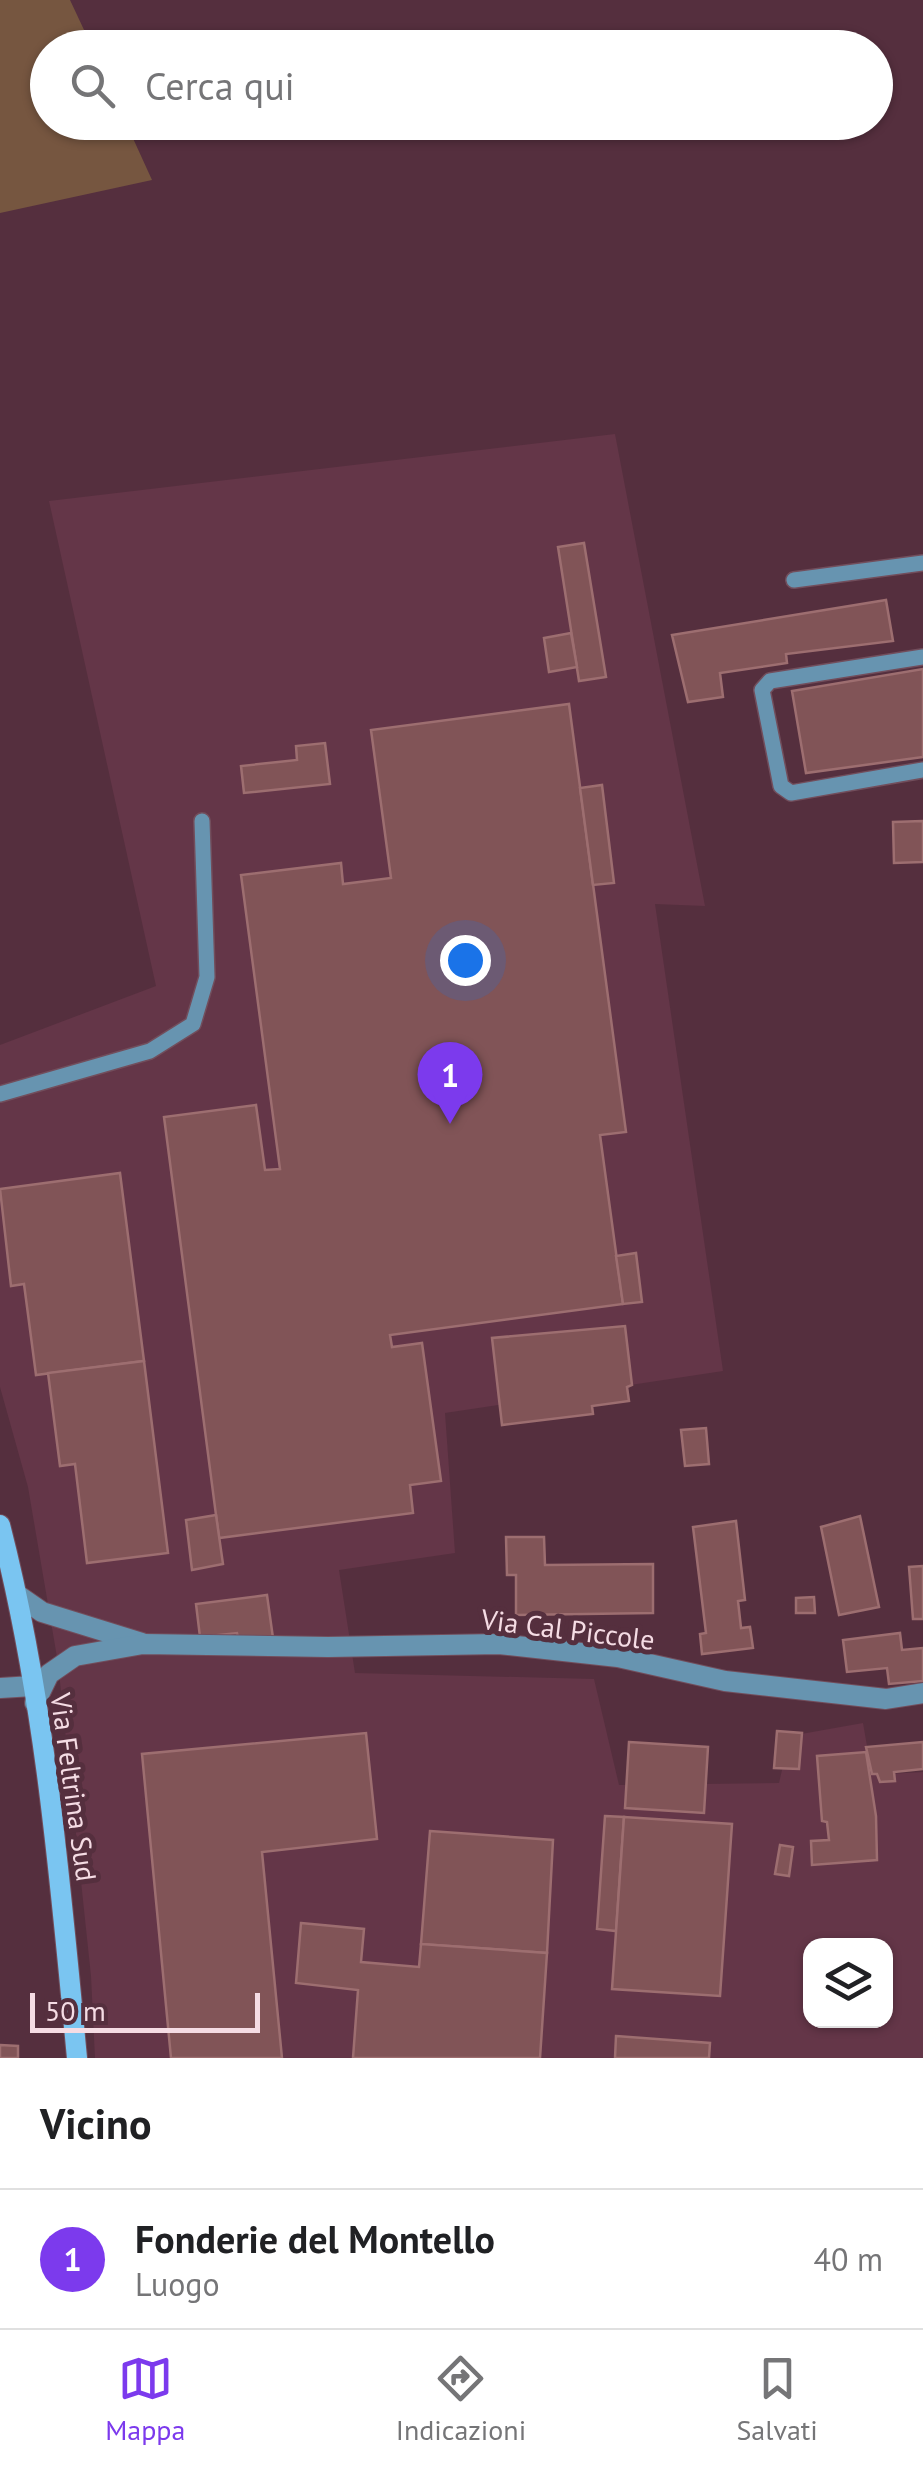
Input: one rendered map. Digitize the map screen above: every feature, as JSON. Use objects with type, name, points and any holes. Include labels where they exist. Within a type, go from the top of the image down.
[{"type":"main road","name":"Via Feltrina Sud","points":[[0,1526],[18,1596],[34,1694],[56,1846],[77,2058]]},
{"type":"street","name":"Via Cal Piccole","points":[[18,1596],[42,1612],[144,1644]]},
{"type":"street","name":"Via Cal Piccole","points":[[34,1694],[48,1674],[75,1656],[144,1644],[328,1648],[499,1644],[618,1657],[725,1681],[886,1698],[923,1693]]},
{"type":"street","points":[[0,1688],[34,1694]]},
{"type":"lane","points":[[794,580],[923,563]]},
{"type":"lane","points":[[923,657],[770,682],[762,690],[782,786],[791,793],[923,770]]},
{"type":"lane","points":[[0,1094],[150,1051],[193,1024],[207,976],[202,821]]},
{"type":"shaded area","points":[[0,0],[70,0],[84,30],[30,30],[30,140],[134,140],[152,180],[0,213]]},
{"type":"shaded area","points":[[615,434],[705,906],[655,904],[723,1371],[445,1413],[455,1553],[339,1570],[355,1673],[594,1679],[619,1785],[779,1783],[790,1736],[863,1723],[872,1775],[923,1772],[923,2058],[95,2058],[91,1976],[58,1663],[28,1487],[0,1387],[0,1045],[156,986],[49,501]]},
{"type":"building","points":[[584,543],[606,677],[579,681],[558,547]]},
{"type":"building","points":[[886,600],[893,641],[786,654],[787,663],[720,673],[723,697],[688,702],[672,635]]},
{"type":"building","points":[[571,633],[577,667],[549,672],[544,638]]},
{"type":"building","points":[[923,669],[923,757],[806,773],[792,691]]},
{"type":"building","points":[[569,704],[626,1132],[600,1135],[623,1304],[390,1335],[392,1347],[422,1343],[441,1481],[410,1485],[413,1513],[219,1538],[164,1117],[256,1105],[265,1170],[280,1169],[241,875],[341,863],[343,884],[391,878],[371,730]]},
{"type":"building","points":[[325,743],[330,784],[244,793],[241,766],[297,760],[296,746]]},
{"type":"building","points":[[602,785],[614,883],[593,885],[580,788]]},
{"type":"building","points":[[923,821],[923,862],[894,863],[893,822]]},
{"type":"building","points":[[120,1173],[144,1361],[36,1375],[24,1284],[11,1286],[0,1189]]},
{"type":"building","points":[[636,1253],[642,1302],[623,1304],[616,1256]]},
{"type":"building","points":[[625,1326],[632,1385],[627,1387],[629,1401],[592,1406],[593,1414],[502,1425],[492,1338]]},
{"type":"building","points":[[144,1361],[168,1553],[87,1563],[75,1464],[60,1466],[48,1373]]},
{"type":"building","points":[[706,1428],[709,1464],[685,1466],[681,1430]]},
{"type":"building","points":[[216,1515],[223,1564],[192,1570],[186,1520]]},
{"type":"building","points":[[860,1516],[879,1607],[839,1615],[821,1527]]},
{"type":"building","points":[[736,1521],[745,1600],[738,1601],[741,1628],[750,1627],[753,1648],[702,1654],[700,1634],[706,1633],[693,1527]]},
{"type":"building","points":[[506,1537],[544,1537],[545,1565],[653,1564],[653,1613],[516,1615],[516,1575],[507,1575]]},
{"type":"building","points":[[923,1566],[923,1619],[913,1619],[909,1567]]},
{"type":"building","points":[[267,1595],[273,1638],[239,1642],[237,1633],[200,1637],[196,1604]]},
{"type":"building","points":[[814,1597],[815,1613],[796,1613],[796,1598]]},
{"type":"building","points":[[900,1633],[902,1650],[923,1648],[923,1681],[889,1684],[887,1668],[847,1672],[843,1640]]},
{"type":"building","points":[[777,1731],[802,1733],[799,1769],[774,1768]]},
{"type":"building","points":[[366,1733],[377,1839],[262,1852],[282,2058],[171,2058],[142,1754]]},
{"type":"building","points":[[629,1742],[708,1747],[704,1813],[625,1808]]},
{"type":"building","points":[[923,1742],[923,1769],[894,1772],[895,1781],[880,1782],[877,1774],[872,1774],[866,1747]]},
{"type":"building","points":[[866,1752],[876,1816],[877,1860],[812,1865],[811,1841],[829,1840],[827,1822],[822,1821],[817,1756]]},
{"type":"building","points":[[605,1816],[624,1817],[616,1931],[597,1929]]},
{"type":"building","points":[[624,1817],[732,1824],[720,1996],[612,1989]]},
{"type":"building","points":[[430,1831],[553,1840],[547,1953],[421,1944]]},
{"type":"building","points":[[780,1845],[793,1847],[789,1876],[775,1874]]},
{"type":"building","points":[[301,1923],[364,1929],[361,1962],[419,1967],[421,1944],[547,1953],[540,2058],[353,2058],[358,1990],[296,1983]]},
{"type":"building","points":[[616,2036],[710,2043],[709,2058],[615,2058]]},
{"type":"building","points":[[0,2045],[18,2046],[18,2058],[0,2058]]},
{"type":"place","name":"Fonderie del Montello","points":[[450,1124]]}]
